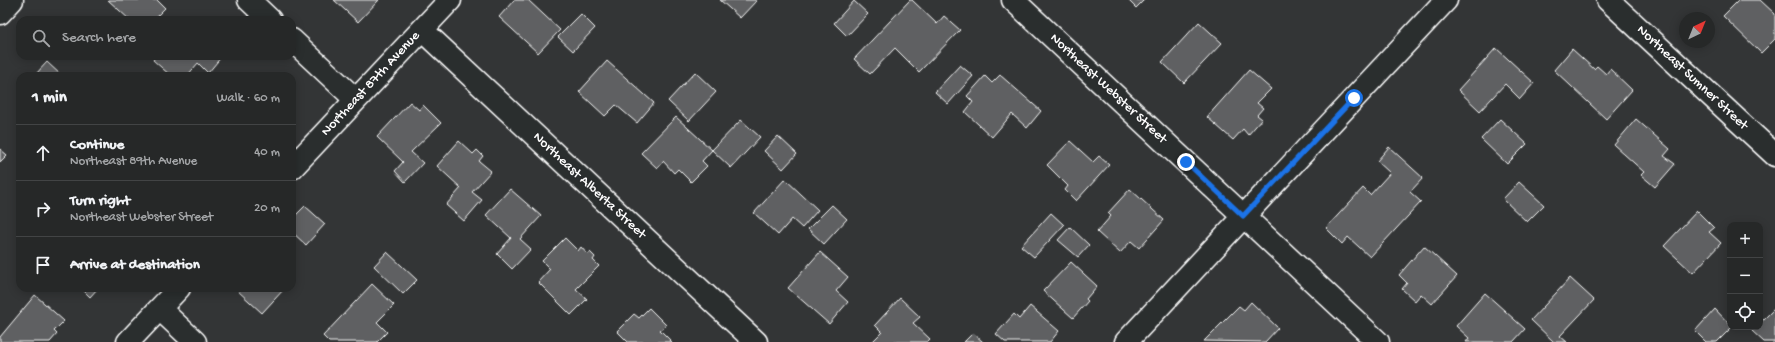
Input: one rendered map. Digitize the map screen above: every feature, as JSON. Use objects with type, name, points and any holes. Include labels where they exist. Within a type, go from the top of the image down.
[{"type":"street","points":[[0,13],[12,0]]},
{"type":"street","points":[[249,0],[266,16]]},
{"type":"street","name":"Northeast 87th Avenue","points":[[296,164],[450,0]]},
{"type":"street","name":"Northeast Webster Street","points":[[1013,0],[1378,342]]},
{"type":"street","points":[[1126,342],[1446,0]]},
{"type":"street","name":"Northeast Sumner Street","points":[[1608,0],[1775,155]]},
{"type":"street","name":"Northeast Alberta Street","points":[[422,30],[756,342]]},
{"type":"street","points":[[296,44],[356,100]]},
{"type":"street","points":[[128,342],[175,292]]},
{"type":"street","points":[[160,309],[195,342]]},
{"type":"building","points":[[108,0],[157,0],[165,8],[157,16],[126,16]]},
{"type":"building","points":[[334,0],[379,0],[358,22]]},
{"type":"building","points":[[514,0],[528,0],[560,30],[538,53],[499,17]]},
{"type":"building","points":[[720,0],[757,0],[740,18]]},
{"type":"building","points":[[910,0],[912,0],[937,24],[944,16],[960,30],[919,72],[895,48],[870,74],[854,59]]},
{"type":"building","points":[[1128,0],[1144,0],[1136,8]]},
{"type":"building","points":[[1739,0],[1760,0],[1775,14],[1775,39],[1761,53],[1723,16]]},
{"type":"building","points":[[854,1],[868,14],[847,36],[834,23]]},
{"type":"building","points":[[581,14],[595,28],[573,51],[558,37]]},
{"type":"building","points":[[1199,22],[1222,43],[1184,83],[1162,62]]},
{"type":"building","points":[[1496,48],[1534,83],[1520,99],[1505,84],[1480,111],[1458,90]]},
{"type":"building","points":[[1572,49],[1594,69],[1597,66],[1606,74],[1610,69],[1632,90],[1606,119],[1554,70]]},
{"type":"building","points":[[153,60],[219,60],[209,72],[198,63],[190,72],[166,72]]},
{"type":"building","points":[[607,61],[654,103],[637,123],[616,105],[605,116],[579,92]]},
{"type":"building","points":[[47,62],[58,72],[38,72]]},
{"type":"building","points":[[960,65],[973,76],[948,104],[935,92]]},
{"type":"building","points":[[1249,70],[1271,89],[1257,103],[1263,108],[1257,115],[1262,119],[1248,135],[1243,129],[1233,140],[1207,117]]},
{"type":"building","points":[[695,72],[716,92],[689,121],[668,101]]},
{"type":"building","points":[[1000,75],[1041,111],[1027,128],[1012,114],[992,137],[965,112],[973,102],[967,96],[985,76],[992,83]]},
{"type":"building","points":[[410,102],[419,110],[423,105],[441,123],[411,152],[423,163],[405,182],[395,171],[403,162],[377,137]]},
{"type":"building","points":[[676,117],[712,150],[702,161],[707,166],[691,182],[678,169],[674,173],[663,161],[657,168],[641,153]]},
{"type":"building","points":[[1500,119],[1527,144],[1507,164],[1481,139]]},
{"type":"building","points":[[1636,119],[1670,149],[1664,156],[1675,164],[1655,187],[1641,175],[1644,172],[1614,145]]},
{"type":"building","points":[[741,120],[760,137],[731,168],[712,150]]},
{"type":"building","points":[[778,136],[797,154],[783,169],[764,151]]},
{"type":"building","points":[[459,141],[473,154],[477,150],[483,156],[479,161],[491,171],[472,192],[482,200],[464,221],[446,205],[461,188],[437,166]]},
{"type":"building","points":[[1070,141],[1093,162],[1099,156],[1109,165],[1076,201],[1065,190],[1068,186],[1047,165]]},
{"type":"building","points":[[1389,147],[1423,178],[1410,192],[1421,202],[1370,257],[1348,237],[1342,244],[1326,228],[1363,188],[1370,195],[1390,173],[1377,161]]},
{"type":"building","points":[[0,149],[7,155],[0,162]]},
{"type":"building","points":[[785,179],[818,210],[802,228],[792,219],[778,235],[754,213]]},
{"type":"building","points":[[1519,182],[1544,205],[1527,222],[1503,199]]},
{"type":"building","points":[[510,189],[541,216],[520,239],[531,249],[512,269],[497,254],[511,238],[486,215]]},
{"type":"building","points":[[1130,189],[1164,220],[1139,248],[1131,241],[1120,253],[1097,232],[1111,216],[1108,213]]},
{"type":"building","points":[[832,205],[847,219],[824,244],[808,229]]},
{"type":"building","points":[[305,206],[325,224],[306,245],[296,236],[296,215]]},
{"type":"building","points":[[1697,211],[1714,228],[1709,232],[1721,243],[1693,273],[1664,246]]},
{"type":"building","points":[[1051,213],[1064,225],[1034,257],[1021,246]]},
{"type":"building","points":[[1070,227],[1089,245],[1078,257],[1058,240]]},
{"type":"building","points":[[565,238],[578,251],[581,247],[588,255],[590,252],[595,257],[593,260],[599,266],[576,289],[587,299],[571,315],[538,282],[550,269],[542,261]]},
{"type":"building","points":[[1424,246],[1457,276],[1432,304],[1421,294],[1415,301],[1402,289],[1407,283],[1399,275]]},
{"type":"building","points":[[387,252],[417,280],[403,294],[374,266]]},
{"type":"building","points":[[820,252],[848,277],[836,291],[848,302],[829,324],[788,288]]},
{"type":"building","points":[[1071,262],[1097,286],[1086,299],[1088,301],[1073,318],[1043,291]]},
{"type":"building","points":[[1570,278],[1594,300],[1560,336],[1567,342],[1554,342],[1531,320]]},
{"type":"building","points":[[372,284],[394,305],[377,322],[387,332],[377,342],[329,342],[323,336]]},
{"type":"building","points":[[85,292],[94,292],[90,297]]},
{"type":"building","points":[[239,292],[281,292],[262,313]]},
{"type":"building","points":[[1485,293],[1525,329],[1513,342],[1466,342],[1469,338],[1456,326]]},
{"type":"building","points":[[35,295],[64,321],[54,331],[57,334],[50,342],[0,342],[0,337]]},
{"type":"building","points":[[900,298],[920,317],[913,323],[930,339],[927,342],[872,342],[882,332],[875,325]]},
{"type":"building","points":[[1251,302],[1278,328],[1265,342],[1204,341],[1239,306],[1244,310]]},
{"type":"building","points":[[1030,306],[1059,331],[1050,342],[1005,342],[996,334],[1014,314],[1019,319]]},
{"type":"building","points":[[649,308],[666,325],[660,330],[672,342],[628,342],[617,331],[634,314],[639,318]]},
{"type":"building","points":[[1775,308],[1775,342],[1764,342],[1752,331],[1763,330],[1763,320]]},
{"type":"building","points":[[1715,309],[1727,322],[1727,330],[1729,330],[1717,342],[1706,342],[1695,331]]},
{"type":"building","points":[[973,333],[983,342],[964,342]]},
{"type":"route","points":[[1186,162],[1243,216],[1354,98]]}]
